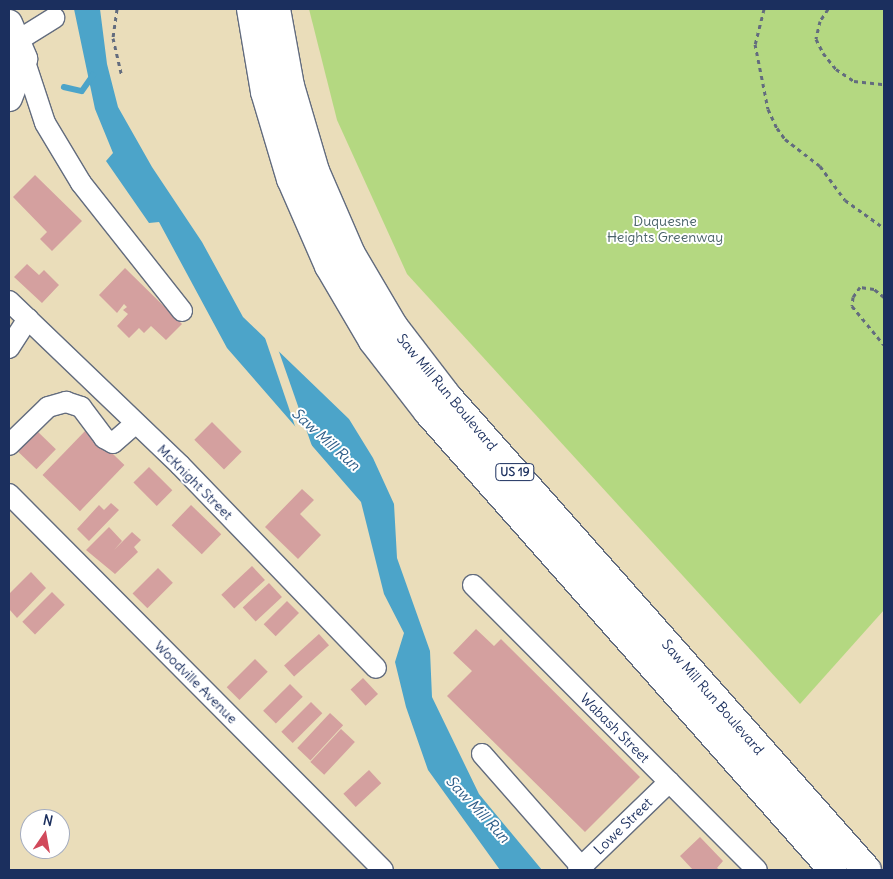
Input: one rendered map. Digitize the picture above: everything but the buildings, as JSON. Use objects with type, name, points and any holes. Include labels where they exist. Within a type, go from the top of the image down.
[{"type":"highway","name":"Saw Mill Run Boulevard","points":[[251,9],[266,92],[291,179],[329,266],[373,341],[428,412],[833,870]]},
{"type":"highway","name":"Saw Mill Run Boulevard","points":[[276,9],[290,86],[315,171],[351,254],[394,327],[447,396],[867,870]]},
{"type":"main road","points":[[9,98],[14,35]]},
{"type":"street","points":[[54,18],[14,35],[45,123],[81,183],[182,311]]},
{"type":"street","name":"McKnight Street","points":[[9,301],[136,423],[376,668]]},
{"type":"street","points":[[9,348],[28,320]]},
{"type":"street","points":[[9,445],[48,407],[66,402],[81,407],[104,438],[113,444],[136,423]]},
{"type":"street","name":"Woodville Avenue","points":[[9,494],[383,870]]},
{"type":"street","name":"Wabash Street","points":[[473,585],[757,870]]},
{"type":"street","points":[[482,754],[581,869]]},
{"type":"street","name":"Lowe Street","points":[[581,869],[669,782]]},
{"type":"path","points":[[117,9],[113,38],[122,76]]},
{"type":"path","points":[[764,9],[755,44],[768,109],[777,128],[785,139],[820,166],[845,200],[884,228]]},
{"type":"path","points":[[828,9],[820,22],[816,39],[823,53],[836,69],[854,81],[884,84]]},
{"type":"path","points":[[884,297],[874,289],[860,287],[853,297],[852,306],[884,344]]},
{"type":"green space","name":"Duquesne Heights Greenway","points":[[309,9],[884,9],[884,610],[800,704],[407,274],[337,120]]},
{"type":"water","name":"Saw Mill Run","points":[[74,9],[100,9],[107,64],[118,107],[152,167],[202,242],[243,317],[349,419],[373,458],[394,504],[397,558],[430,651],[432,697],[479,794],[542,870],[500,870],[428,770],[406,707],[395,662],[404,633],[384,594],[361,502],[227,348],[159,222],[149,223],[106,161],[113,153],[95,109]]},
{"type":"pier","points":[[263,332],[277,346],[313,449],[297,432]]},
{"type":"waterway","points":[[64,87],[82,91],[93,75]]}]
